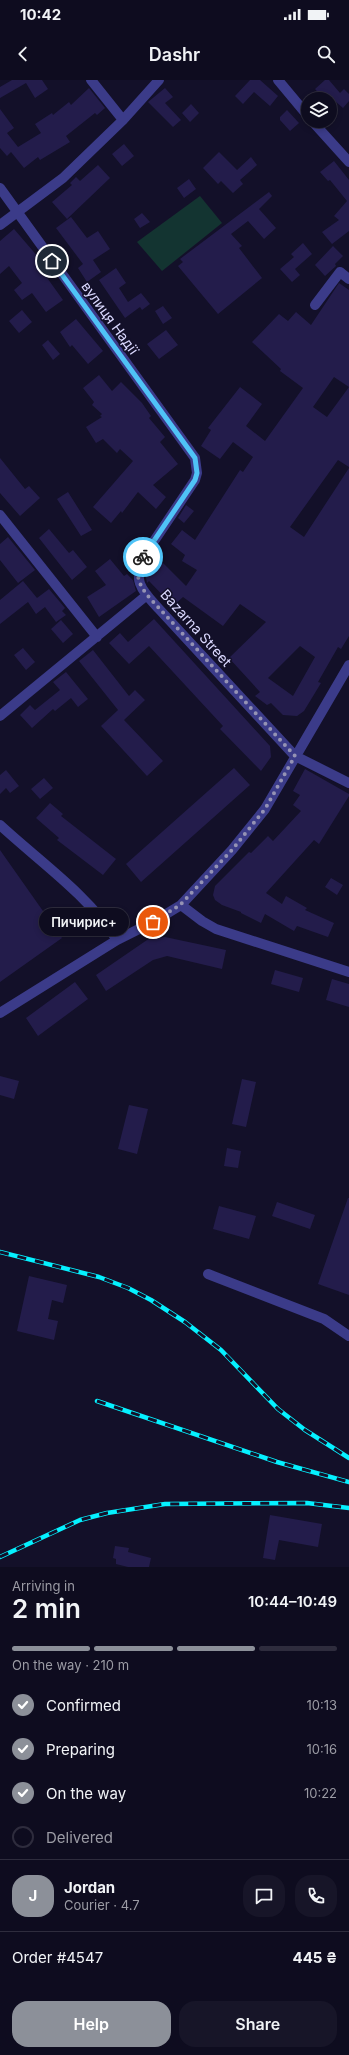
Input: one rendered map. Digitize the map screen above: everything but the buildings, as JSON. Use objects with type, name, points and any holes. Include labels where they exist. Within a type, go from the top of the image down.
[{"type":"street","points":[[91,80],[123,120]]},
{"type":"street","points":[[0,226],[16,212],[63,178],[123,120],[159,80]]},
{"type":"street","points":[[278,80],[301,108]]},
{"type":"street","points":[[318,128],[349,162]]},
{"type":"street","name":"вулиця Надії","points":[[0,188],[195,458],[197,465]]},
{"type":"street","points":[[315,305],[340,272],[349,279]]},
{"type":"street","name":"Bazarna Street","points":[[197,465],[197,473],[190,490],[171,514],[144,556],[138,569],[139,584],[147,595],[295,756]]},
{"type":"street","points":[[0,515],[97,637]]},
{"type":"street","points":[[0,716],[147,595]]},
{"type":"street","points":[[0,1013],[117,940],[153,922],[180,905],[232,850],[265,809],[349,665]]},
{"type":"street","points":[[295,756],[349,782]]},
{"type":"street","points":[[0,825],[104,919],[117,940]]},
{"type":"street","points":[[180,905],[216,929],[349,972]]},
{"type":"street","points":[[208,1274],[324,1319],[349,1336]]},
{"type":"green space","points":[[200,196],[222,223],[162,271],[137,242]]},
{"type":"railway","points":[[0,1252],[99,1277],[128,1288],[151,1300],[185,1322],[221,1350],[278,1409],[305,1430],[349,1458]]},
{"type":"railway","points":[[97,1401],[277,1462],[349,1482]]},
{"type":"railway","points":[[0,1557],[80,1520],[107,1513],[165,1504],[307,1503],[349,1508]]},
{"type":"way so far","points":[[143,557],[138,569],[139,584],[147,595],[295,756],[265,809],[232,850],[180,905],[153,922]]},
{"type":"place","name":"Пичирис+","points":[[153,922]]},
{"type":"route","points":[[52,261],[195,458],[197,473],[190,490],[171,514],[143,557]]}]
